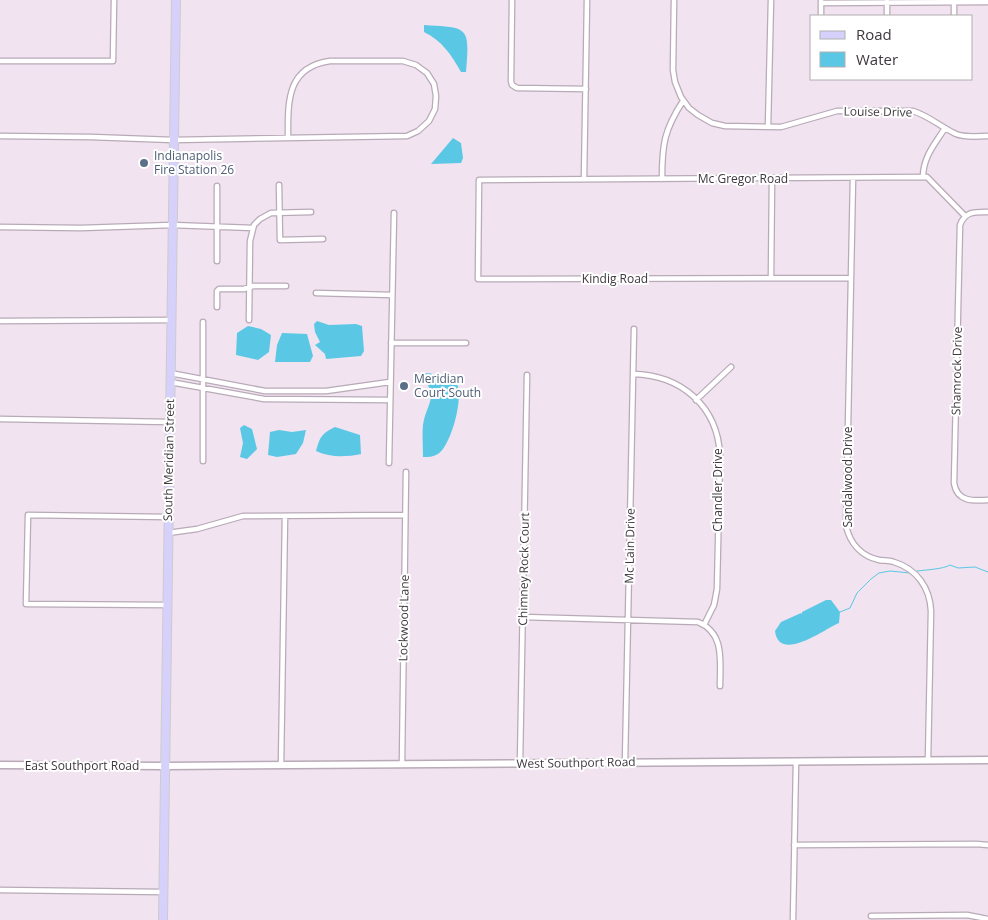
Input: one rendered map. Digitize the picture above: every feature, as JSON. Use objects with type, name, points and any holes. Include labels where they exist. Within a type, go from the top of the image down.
[{"type":"main road","name":"South Meridian Street","points":[[163,920],[176,0]]},
{"type":"main road","name":"West Southport Road","points":[[165,766],[988,760]]},
{"type":"main road","name":"East Southport Road","points":[[0,765],[165,766]]},
{"type":"street","points":[[0,61],[113,62],[114,0]]},
{"type":"street","points":[[512,0],[512,85],[517,88],[586,89]]},
{"type":"street","points":[[584,179],[587,0]]},
{"type":"street","points":[[662,179],[664,139],[672,117],[683,101],[675,82],[673,70],[674,0]]},
{"type":"street","points":[[768,126],[771,0]]},
{"type":"street","points":[[821,15],[820,1],[988,2]]},
{"type":"street","points":[[887,2],[887,15]]},
{"type":"street","points":[[954,2],[954,15]]},
{"type":"street","points":[[0,136],[174,140],[407,136],[418,132],[425,126],[435,109],[436,91],[428,75],[416,65],[403,61],[325,62],[306,70],[293,85],[288,103],[288,137]]},
{"type":"street","name":"Louise Drive","points":[[683,101],[698,115],[712,123],[725,126],[790,126],[837,111],[908,111],[924,114],[945,128],[962,135],[988,136]]},
{"type":"street","points":[[945,128],[927,156],[923,167],[923,177],[927,177],[965,216],[972,212],[988,212]]},
{"type":"street","name":"Mc Gregor Road","points":[[479,180],[923,177]]},
{"type":"street","name":"Sandalwood Drive","points":[[853,178],[846,526],[852,541],[861,551],[873,558],[893,561],[909,569],[922,581],[928,593],[931,611],[928,760]]},
{"type":"street","points":[[770,278],[772,179]]},
{"type":"street","name":"Kindig Road","points":[[479,180],[478,279],[850,278]]},
{"type":"street","points":[[279,185],[280,240],[323,239]]},
{"type":"street","points":[[217,186],[217,261]]},
{"type":"street","points":[[249,320],[250,238],[253,228],[264,216],[271,213],[311,212]]},
{"type":"street","points":[[389,462],[394,214]]},
{"type":"street","name":"Shamrock Drive","points":[[965,216],[960,226],[954,485],[958,494],[965,499],[988,500]]},
{"type":"street","points":[[0,227],[81,228],[172,225],[253,228]]},
{"type":"street","points":[[217,307],[218,290],[286,286]]},
{"type":"street","points":[[316,292],[392,295]]},
{"type":"street","points":[[0,320],[171,320]]},
{"type":"street","points":[[203,322],[203,461]]},
{"type":"street","name":"Mc Lain Drive","points":[[625,762],[634,329]]},
{"type":"street","points":[[391,343],[466,343]]},
{"type":"street","points":[[696,400],[731,367]]},
{"type":"street","points":[[170,373],[266,391],[326,391],[390,382]]},
{"type":"street","name":"Chandler Drive","points":[[633,374],[658,377],[673,382],[685,389],[705,410],[713,423],[718,438],[720,456],[717,592],[714,605],[704,625]]},
{"type":"street","name":"Chimney Rock Court","points":[[520,763],[527,376]]},
{"type":"street","points":[[170,382],[264,399],[390,400]]},
{"type":"street","points":[[0,419],[170,422]]},
{"type":"street","name":"Lockwood Lane","points":[[402,764],[406,472]]},
{"type":"street","points":[[167,605],[26,604],[28,515],[168,517]]},
{"type":"street","points":[[168,533],[197,529],[236,517],[405,515]]},
{"type":"street","points":[[281,765],[285,516]]},
{"type":"street","points":[[523,617],[692,621],[704,625],[714,634],[719,644],[720,686]]},
{"type":"street","points":[[793,920],[796,762]]},
{"type":"street","points":[[794,845],[988,845]]},
{"type":"street","points":[[0,890],[163,892]]},
{"type":"street","points":[[871,916],[965,915],[988,919]]},
{"type":"water","points":[[424,25],[450,27],[463,32],[467,45],[466,72],[461,72],[446,49],[424,32]]},
{"type":"water","points":[[453,138],[461,143],[463,158],[461,163],[431,164]]},
{"type":"water","points":[[317,321],[329,325],[356,324],[362,326],[364,351],[361,356],[326,359],[325,354],[315,345],[320,342],[315,332],[314,324]]},
{"type":"water","points":[[248,326],[261,329],[271,335],[269,352],[258,360],[236,355],[237,333]]},
{"type":"water","points":[[282,333],[307,334],[313,356],[310,362],[275,362],[277,345]]},
{"type":"water","points":[[423,373],[441,375],[454,380],[458,388],[459,398],[455,420],[448,441],[438,454],[427,457],[423,457],[423,429],[431,395],[427,384],[422,378]]},
{"type":"water","points":[[244,425],[252,429],[257,449],[247,459],[240,457],[243,443],[240,428]]},
{"type":"water","points":[[335,427],[360,435],[361,454],[338,456],[316,451],[322,436]]},
{"type":"water","points":[[279,430],[292,432],[306,430],[303,443],[296,454],[277,457],[268,455],[270,432]]},
{"type":"water","points":[[826,600],[831,600],[840,612],[839,623],[804,641],[794,644],[785,644],[778,640],[775,631],[781,622],[802,614],[802,612]]},
{"type":"waterway","points":[[917,571],[950,565],[958,568],[975,567],[988,572]]},
{"type":"waterway","points":[[840,612],[850,608],[857,593],[879,573],[890,571],[910,573]]},
{"type":"place","name":"Indianapolis Fire Station 26","points":[[144,163]]},
{"type":"place","name":"Meridian Court South","points":[[404,386]]}]
